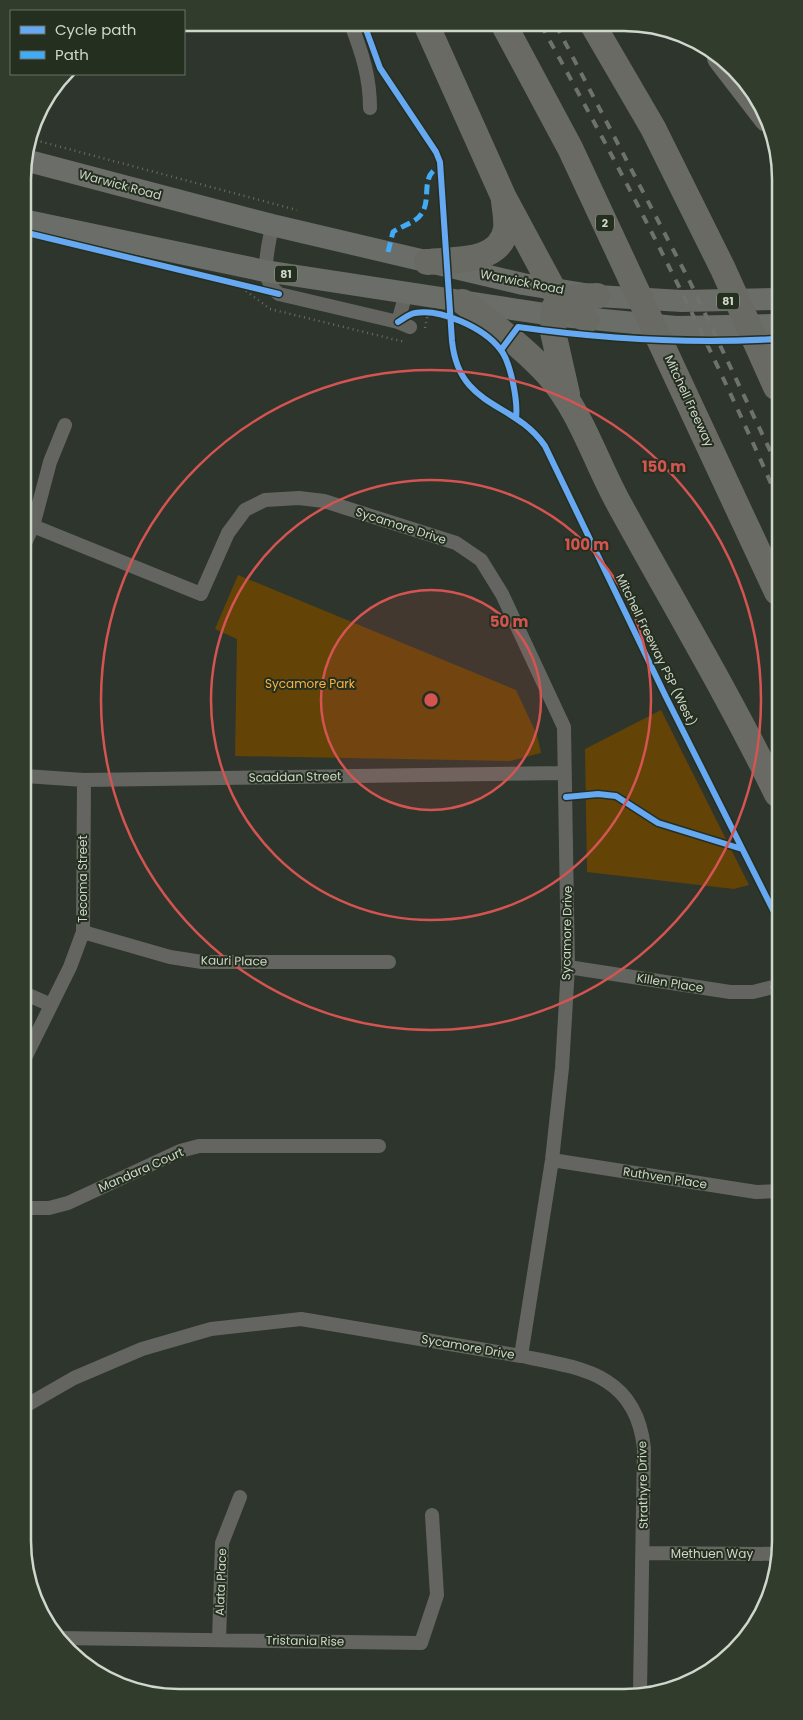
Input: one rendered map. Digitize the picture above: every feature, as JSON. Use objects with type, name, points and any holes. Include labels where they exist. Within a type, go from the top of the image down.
[{"type":"highway","points":[[429,31],[504,198],[555,302],[552,332],[569,404]]},
{"type":"highway","name":"Mitchell Freeway","points":[[508,31],[570,148],[772,581]]},
{"type":"highway","points":[[597,31],[653,128],[723,269],[772,378]]},
{"type":"highway","points":[[427,262],[477,258],[494,251],[504,238],[506,227],[504,198]]},
{"type":"highway","points":[[555,302],[604,296]]},
{"type":"highway","points":[[463,302],[510,338],[541,367],[569,404],[614,495],[748,734],[772,783]]},
{"type":"highway","points":[[555,302],[587,320]]},
{"type":"main road","name":"Warwick Road","points":[[33,162],[272,225],[427,262],[555,302]]},
{"type":"main road","name":"81","points":[[32,222],[265,271],[463,302],[555,302]]},
{"type":"main road","name":"81","points":[[604,296],[682,301],[772,299]]},
{"type":"main road","name":"81","points":[[587,320],[623,324],[703,327],[772,325]]},
{"type":"street","points":[[354,32],[367,67],[370,84],[370,108]]},
{"type":"street","points":[[272,225],[265,271],[272,288],[279,294],[404,325],[406,293]]},
{"type":"street","points":[[32,526],[50,462],[65,425]]},
{"type":"street","name":"Sycamore Drive","points":[[31,1403],[74,1378],[142,1349],[211,1330],[301,1319],[521,1356],[552,1160],[562,1068],[568,967],[564,727],[502,594],[481,560],[456,543],[324,501],[299,498],[265,500],[245,510],[228,534],[201,594],[32,526]]},
{"type":"street","name":"Scaddan Street","points":[[32,776],[84,780],[565,773]]},
{"type":"street","name":"Tecoma Street","points":[[31,1045],[70,967],[83,932],[84,780]]},
{"type":"street","name":"Kauri Place","points":[[83,932],[170,957],[202,962],[389,962]]},
{"type":"street","name":"Killen Place","points":[[568,967],[730,992],[753,992],[771,987]]},
{"type":"street","points":[[31,996],[51,1005]]},
{"type":"street","name":"Mandara Court","points":[[31,1208],[49,1208],[68,1203],[180,1151],[199,1146],[379,1146]]},
{"type":"street","name":"Ruthven Place","points":[[552,1160],[756,1192],[771,1191]]},
{"type":"street","name":"Strathyre Drive","points":[[521,1356],[586,1369],[599,1375],[617,1389],[632,1406],[638,1419],[644,1448],[644,1553],[640,1687]]},
{"type":"street","name":"Alata Place","points":[[219,1640],[222,1543],[240,1497]]},
{"type":"street","name":"Tristania Rise","points":[[69,1638],[421,1643],[437,1595],[432,1515]]},
{"type":"street","name":"Methuen Way","points":[[644,1553],[771,1554]]},
{"type":"path","points":[[36,140],[306,213]]},
{"type":"path","points":[[227,281],[279,294]]},
{"type":"path","points":[[404,325],[413,313],[428,312],[436,314]]},
{"type":"green space","name":"Sycamore Park","points":[[238,575],[516,690],[537,735],[541,753],[510,761],[235,756],[237,639],[215,629]]},
{"type":"green space","points":[[661,710],[749,885],[734,889],[587,872],[585,749]]},
{"type":"railway","points":[[544,31],[604,140],[664,257],[722,375],[772,486]]},
{"type":"railway","points":[[559,31],[690,282],[772,454]]},
{"type":"marked path","points":[[388,252],[393,232],[416,220],[422,213],[425,207],[430,175],[441,166]]},
{"type":"cycle path","name":"Mitchell Freeway PSP (West)","points":[[367,32],[380,68],[436,152],[440,162],[452,341],[457,363],[465,380],[476,392],[518,420],[532,431],[545,446],[666,697],[771,907]]},
{"type":"cycle path","points":[[32,234],[279,294]]},
{"type":"cycle path","points":[[398,322],[408,315],[415,313],[437,314],[461,321],[493,341],[504,355],[510,372],[515,393],[516,418]]},
{"type":"cycle path","points":[[501,350],[518,327],[582,335],[679,341],[772,339]]},
{"type":"cycle path","points":[[566,797],[598,794],[616,796],[658,823],[742,849]]}]
